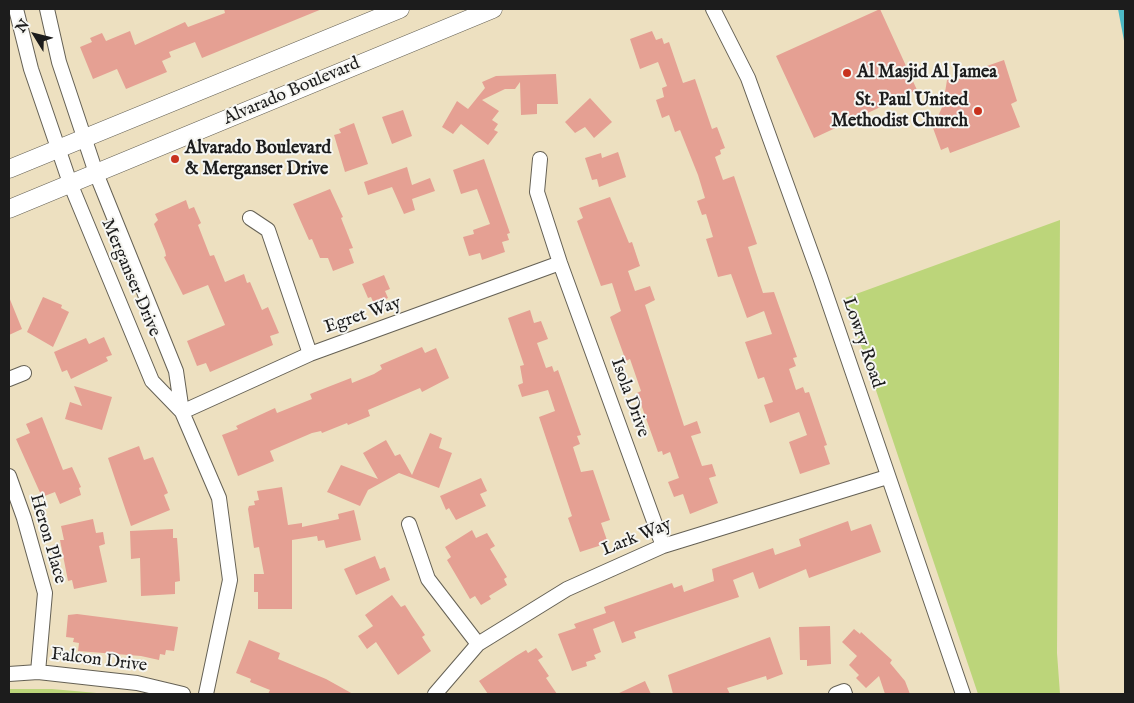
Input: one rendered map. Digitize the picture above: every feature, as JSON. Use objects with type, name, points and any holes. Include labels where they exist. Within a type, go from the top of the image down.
[{"type":"main road","name":"Alvarado Boulevard","points":[[9,169],[400,9]]},
{"type":"main road","name":"Alvarado Boulevard","points":[[9,209],[493,9]]},
{"type":"street","name":"Merganser Drive","points":[[16,9],[31,69],[70,184],[152,381],[182,412]]},
{"type":"street","name":"Merganser Drive","points":[[47,9],[59,62],[96,173],[176,371],[182,412],[219,498],[230,580],[206,694]]},
{"type":"street","name":"Lowry Road","points":[[713,9],[748,78],[963,694]]},
{"type":"street","name":"Isola Drive","points":[[540,159],[537,192],[560,263],[663,546]]},
{"type":"street","points":[[250,218],[268,230],[310,354]]},
{"type":"street","name":"Egret Way","points":[[182,412],[310,354],[560,263]]},
{"type":"street","points":[[9,379],[24,373]]},
{"type":"street","name":"Heron Place","points":[[9,476],[24,518],[44,593],[38,672]]},
{"type":"street","name":"Lark Way","points":[[435,694],[478,644],[567,588],[663,546],[887,477]]},
{"type":"street","points":[[409,524],[428,579],[478,644]]},
{"type":"street","name":"Falcon Drive","points":[[9,674],[38,672],[137,683],[183,694]]},
{"type":"green space","points":[[1060,220],[1057,653],[1060,694],[978,694],[845,298]]},
{"type":"green space","points":[[10,689],[52,689],[108,694],[9,694]]},
{"type":"water","points":[[1118,9],[1125,9],[1125,46]]},
{"type":"building","points":[[224,9],[322,9],[202,58],[195,42],[169,52],[171,57],[162,61],[167,72],[126,89],[117,69],[93,79],[80,47],[92,42],[90,38],[102,33],[106,41],[130,31],[135,45],[185,22],[188,27],[225,13]]},
{"type":"building","name":"Al Masjid Al Jamea","points":[[880,9],[917,90],[814,138],[776,56]]},
{"type":"building","points":[[652,31],[656,40],[662,38],[664,44],[669,42],[683,83],[695,79],[712,129],[717,127],[725,148],[720,150],[721,154],[715,157],[723,180],[734,176],[757,244],[748,247],[763,293],[774,292],[797,357],[793,358],[796,366],[789,369],[796,390],[803,387],[805,393],[809,392],[827,445],[824,446],[830,464],[800,474],[789,442],[807,435],[799,412],[770,423],[764,405],[773,402],[764,377],[758,379],[745,342],[772,334],[764,311],[747,318],[731,274],[718,277],[706,239],[713,237],[706,214],[702,215],[697,201],[705,198],[698,175],[680,130],[675,132],[669,115],[662,118],[656,100],[664,97],[662,88],[667,86],[658,62],[640,69],[630,39]]},
{"type":"building","name":"St. Paul United Methodist Church","points":[[1004,60],[1017,101],[1011,104],[1020,127],[950,153],[948,147],[941,150],[933,128],[943,105],[947,80]]},
{"type":"building","points":[[556,74],[558,104],[537,104],[537,114],[521,115],[520,82],[515,89],[505,89],[482,100],[499,111],[492,120],[498,124],[494,130],[498,132],[488,145],[461,124],[453,134],[442,127],[457,101],[468,109],[485,88],[482,82],[496,76]]},
{"type":"building","points":[[590,98],[612,122],[594,138],[585,127],[575,133],[565,122]]},
{"type":"building","points":[[403,110],[412,136],[392,144],[382,117]]},
{"type":"building","points":[[354,123],[368,164],[345,172],[334,135],[341,133],[339,129]]},
{"type":"building","points":[[618,152],[626,177],[599,187],[597,179],[592,180],[585,158],[601,153],[602,158]]},
{"type":"building","points":[[484,159],[510,233],[507,234],[509,240],[502,242],[505,252],[482,260],[480,253],[469,256],[463,237],[474,234],[473,230],[490,224],[477,189],[461,194],[453,170]]},
{"type":"building","points":[[407,167],[412,185],[430,178],[435,191],[412,199],[415,210],[404,214],[392,187],[368,195],[364,182]]},
{"type":"building","points":[[330,189],[343,217],[341,218],[353,248],[349,249],[354,263],[333,271],[328,258],[320,258],[312,239],[309,240],[293,204]]},
{"type":"building","points":[[610,197],[629,243],[632,242],[640,266],[628,271],[635,291],[650,286],[655,300],[645,305],[684,426],[697,421],[701,433],[691,436],[702,466],[712,464],[716,476],[709,478],[718,503],[690,514],[683,494],[674,497],[668,482],[679,478],[670,452],[663,455],[662,451],[658,452],[637,393],[641,391],[630,359],[626,361],[610,317],[621,311],[612,283],[601,286],[577,221],[583,218],[579,208]]},
{"type":"building","points":[[186,200],[189,209],[194,207],[201,223],[198,225],[210,256],[214,255],[225,282],[244,274],[247,283],[250,282],[262,310],[268,307],[279,333],[270,336],[273,345],[210,372],[206,363],[197,366],[187,341],[225,325],[208,285],[183,295],[164,257],[166,256],[165,251],[154,224],[158,220],[155,214]]},
{"type":"building","points":[[384,275],[390,289],[385,291],[388,298],[374,304],[371,297],[368,298],[362,284]]},
{"type":"building","points":[[9,297],[22,329],[9,335]]},
{"type":"building","points":[[43,297],[62,305],[61,308],[69,312],[53,347],[27,332]]},
{"type":"building","points":[[530,310],[534,323],[541,321],[548,339],[537,343],[546,368],[552,366],[554,372],[558,370],[581,435],[577,436],[580,444],[573,447],[581,472],[593,470],[610,520],[601,523],[608,543],[580,552],[568,518],[572,516],[539,417],[555,411],[548,390],[522,397],[518,385],[523,383],[520,366],[524,365],[508,318]]},
{"type":"building","points":[[104,337],[112,355],[106,357],[108,361],[71,379],[67,370],[62,372],[54,352],[86,338],[89,344]]},
{"type":"building","points":[[422,347],[425,353],[436,348],[449,378],[422,392],[420,388],[368,410],[370,416],[348,425],[347,423],[322,433],[321,431],[312,433],[270,451],[274,461],[238,476],[222,435],[238,429],[236,426],[275,408],[277,413],[312,399],[310,394],[351,378],[352,383],[374,374],[382,369],[380,365]]},
{"type":"building","points":[[74,386],[112,397],[102,430],[65,419],[70,402],[82,406]]},
{"type":"building","points":[[42,417],[63,470],[72,467],[81,487],[79,488],[81,495],[60,504],[55,492],[42,497],[16,439],[30,433],[26,424]]},
{"type":"building","points":[[430,433],[442,438],[439,448],[452,453],[439,488],[399,473],[368,490],[360,506],[327,492],[341,465],[378,479],[363,453],[386,440],[395,456],[400,454],[412,475]]},
{"type":"building","points":[[139,446],[144,460],[153,457],[168,493],[164,495],[170,510],[131,526],[108,458]]},
{"type":"building","points":[[481,478],[487,491],[480,494],[486,506],[456,520],[449,508],[446,510],[440,496]]},
{"type":"building","points":[[282,487],[288,525],[302,523],[302,527],[339,519],[338,514],[354,510],[361,540],[326,548],[324,540],[318,541],[317,536],[292,540],[292,609],[258,609],[258,592],[254,592],[254,574],[264,574],[259,547],[254,548],[248,509],[249,506],[255,505],[254,501],[259,500],[257,491]]},
{"type":"building","points":[[93,519],[96,533],[103,532],[105,544],[99,546],[107,582],[74,589],[72,580],[68,581],[60,540],[64,540],[61,526]]},
{"type":"building","points":[[848,521],[851,531],[871,524],[881,552],[809,578],[806,569],[759,589],[753,572],[733,580],[739,597],[634,632],[636,638],[622,643],[614,621],[593,629],[601,652],[594,655],[596,659],[586,662],[587,666],[572,671],[558,634],[576,628],[574,624],[606,613],[604,607],[672,583],[674,588],[682,585],[684,592],[714,581],[712,569],[773,548],[775,555],[801,546],[799,539]]},
{"type":"building","points":[[173,529],[173,538],[177,538],[180,581],[175,582],[175,594],[141,596],[140,558],[131,559],[130,531]]},
{"type":"building","points":[[472,530],[476,538],[487,533],[495,546],[490,549],[507,577],[504,579],[507,585],[489,596],[491,599],[481,605],[475,596],[470,599],[447,560],[451,557],[445,547]]},
{"type":"building","points":[[375,556],[380,569],[385,567],[390,580],[356,595],[344,569]]},
{"type":"building","points":[[392,595],[401,607],[405,605],[425,635],[422,637],[431,651],[398,675],[376,642],[367,649],[358,636],[373,626],[365,615]]},
{"type":"building","points":[[77,614],[178,627],[174,651],[166,650],[165,655],[160,654],[159,660],[141,656],[78,651],[79,643],[73,642],[74,638],[66,637],[68,615]]},
{"type":"building","points":[[830,626],[831,664],[807,666],[807,660],[800,660],[799,627]]},
{"type":"building","points":[[854,629],[860,634],[861,632],[892,660],[890,663],[905,681],[910,694],[885,694],[879,676],[866,688],[856,678],[859,675],[849,665],[857,656],[842,642]]},
{"type":"building","points":[[770,637],[783,674],[767,680],[766,676],[727,688],[730,694],[673,694],[668,675]]},
{"type":"building","points":[[249,640],[280,653],[278,659],[326,679],[353,694],[268,694],[270,690],[250,682],[251,679],[236,673]]},
{"type":"building","points":[[536,648],[543,657],[538,660],[549,676],[546,678],[557,694],[488,694],[479,681],[526,650],[528,653]]},
{"type":"building","points":[[645,681],[651,694],[617,694]]},
{"type":"place","name":"Al Masjid Al Jamea","points":[[847,73]]},
{"type":"place","name":"St. Paul United Methodist Church","points":[[978,111]]},
{"type":"place","name":"Alvarado Boulevard & Merganser Drive","points":[[175,159]]}]
